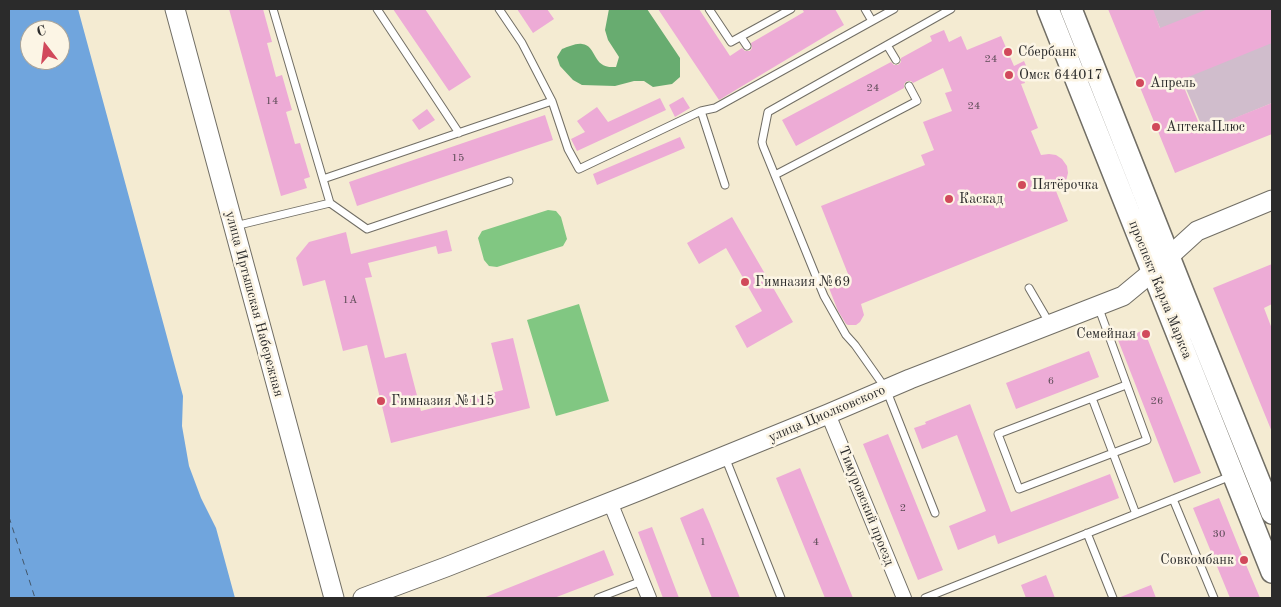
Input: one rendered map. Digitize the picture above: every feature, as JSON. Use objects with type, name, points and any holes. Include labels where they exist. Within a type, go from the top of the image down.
[{"type":"main road","name":"улица Иртышская Набережная","points":[[175,9],[334,598]]},
{"type":"main road","name":"проспект Карла Маркса","points":[[1048,9],[1272,572]]},
{"type":"main road","name":"проспект Карла Маркса","points":[[1071,9],[1272,512]]},
{"type":"main road","name":"улица Циолковского","points":[[364,598],[610,502],[886,389],[1123,296],[1197,231],[1272,200]]},
{"type":"street","name":"Тимуровский проезд","points":[[828,414],[904,598]]},
{"type":"street","points":[[610,502],[649,598]]},
{"type":"lane","points":[[273,9],[330,203],[367,229],[509,180]]},
{"type":"lane","points":[[376,9],[458,133]]},
{"type":"lane","points":[[499,9],[522,43],[552,101],[568,149],[579,169],[701,110],[715,108],[765,76],[894,9]]},
{"type":"lane","points":[[708,9],[731,42],[791,9]]},
{"type":"lane","points":[[864,9],[872,21]]},
{"type":"lane","points":[[935,513],[886,389],[846,335],[824,296],[762,142],[768,112],[951,9]]},
{"type":"lane","points":[[741,36],[746,46]]},
{"type":"lane","points":[[887,44],[896,60]]},
{"type":"lane","points":[[775,175],[917,101],[908,86]]},
{"type":"lane","points":[[323,179],[552,101]]},
{"type":"lane","points":[[701,110],[725,185]]},
{"type":"lane","points":[[233,227],[330,203]]},
{"type":"lane","points":[[1029,288],[1050,324]]},
{"type":"lane","points":[[1097,306],[1147,440],[1019,489],[998,434],[1126,385]]},
{"type":"lane","points":[[1092,398],[1136,514]]},
{"type":"lane","points":[[724,456],[781,598]]},
{"type":"lane","points":[[925,598],[1234,475]]},
{"type":"lane","points":[[1174,499],[1214,598]]},
{"type":"lane","points":[[1087,533],[1114,598]]},
{"type":"lane","points":[[598,598],[642,581]]},
{"type":"shaded area","points":[[1152,9],[1272,9],[1272,103],[1204,131]]},
{"type":"green space","points":[[609,9],[647,9],[680,58],[680,77],[672,84],[653,87],[644,81],[634,81],[615,86],[582,85],[573,80],[560,66],[557,57],[562,49],[572,45],[582,44],[587,46],[602,65],[616,67],[619,57],[608,40],[605,30]]},
{"type":"green space","points":[[548,210],[556,211],[561,217],[567,239],[563,246],[497,267],[489,266],[484,260],[478,238],[482,231]]},
{"type":"green space","points":[[579,304],[609,401],[556,416],[527,320]]},
{"type":"water","points":[[9,9],[78,9],[183,396],[182,426],[189,466],[201,498],[216,528],[235,598],[9,598]]},
{"type":"building","points":[[229,9],[263,9],[272,42],[267,43],[276,77],[282,75],[292,110],[286,112],[295,144],[300,143],[310,177],[304,179],[307,188],[281,196]]},
{"type":"building","points":[[393,9],[425,9],[471,77],[449,91]]},
{"type":"building","points":[[517,9],[547,9],[554,19],[533,33]]},
{"type":"building","points":[[658,9],[699,9],[730,56],[742,48],[745,51],[750,51],[752,48],[751,43],[804,12],[802,9],[835,9],[844,25],[719,100]]},
{"type":"building","points":[[1108,9],[1153,9],[1160,28],[1208,9],[1272,9],[1272,43],[1181,80],[1202,131],[1272,103],[1272,134],[1175,173]]},
{"type":"building","name":"Каскад","points":[[944,30],[949,42],[961,36],[967,50],[1001,36],[1014,66],[1024,61],[1031,77],[1024,80],[1025,83],[1021,84],[1038,128],[1031,131],[1041,155],[1056,155],[1067,166],[1066,181],[1056,191],[1068,221],[861,304],[864,315],[860,322],[856,325],[848,325],[838,311],[829,288],[850,279],[821,206],[925,165],[921,155],[934,150],[923,122],[952,111],[945,93],[952,91],[943,68],[913,83],[907,81],[904,84],[904,88],[796,146],[782,120],[891,62],[894,65],[898,65],[901,62],[901,58],[932,41],[930,36]]},
{"type":"building","points":[[683,97],[690,108],[675,117],[669,105]]},
{"type":"building","points":[[660,98],[666,110],[577,151],[571,139],[585,132],[577,121],[597,107],[608,122]]},
{"type":"building","points":[[427,109],[435,120],[419,130],[412,120]]},
{"type":"building","points":[[545,115],[553,140],[357,206],[349,182]]},
{"type":"building","points":[[680,137],[685,148],[597,185],[593,174]]},
{"type":"building","points":[[732,217],[793,322],[747,348],[735,326],[762,311],[726,248],[699,264],[687,243]]},
{"type":"building","points":[[447,230],[452,251],[438,254],[436,246],[368,263],[372,277],[365,278],[385,358],[406,353],[421,411],[503,390],[491,343],[513,338],[530,408],[391,443],[367,345],[343,351],[325,280],[303,286],[296,258],[309,242],[346,232],[351,254]]},
{"type":"building","points":[[1272,264],[1272,304],[1264,308],[1272,329],[1272,432],[1213,288]]},
{"type":"building","points":[[1144,330],[1201,473],[1174,483],[1118,340]]},
{"type":"building","points":[[1089,351],[1099,377],[1016,409],[1006,383]]},
{"type":"building","points":[[970,404],[1011,512],[1110,474],[1119,498],[998,544],[995,535],[958,550],[949,526],[986,511],[957,435],[922,449],[914,428]]},
{"type":"building","points":[[888,434],[943,570],[918,580],[863,444]]},
{"type":"building","points":[[800,468],[853,598],[825,598],[776,478]]},
{"type":"building","points":[[1219,498],[1260,598],[1230,598],[1193,508]]},
{"type":"building","points":[[703,508],[740,598],[712,598],[680,518]]},
{"type":"building","points":[[652,527],[679,598],[663,598],[638,532]]},
{"type":"building","points":[[604,550],[614,575],[554,598],[483,598]]},
{"type":"building","points":[[1046,575],[1055,598],[1026,598],[1021,585]]},
{"type":"building","points":[[1151,585],[1156,598],[1118,598]]},
{"type":"ferry route","points":[[9,517],[35,598]]},
{"type":"place","name":"Сбербанк","points":[[1008,52]]},
{"type":"place","name":"Омск 644017","points":[[1009,75]]},
{"type":"place","name":"Апрель","points":[[1140,83]]},
{"type":"place","name":"АптекаПлюс","points":[[1156,127]]},
{"type":"place","name":"Пятёрочка","points":[[1022,185]]},
{"type":"place","name":"Каскад","points":[[949,199]]},
{"type":"place","name":"Гимназия №69","points":[[745,282]]},
{"type":"place","name":"Семейная","points":[[1146,334]]},
{"type":"place","name":"Гимназия №115","points":[[381,401]]},
{"type":"place","name":"Совкомбанк","points":[[1244,560]]}]
